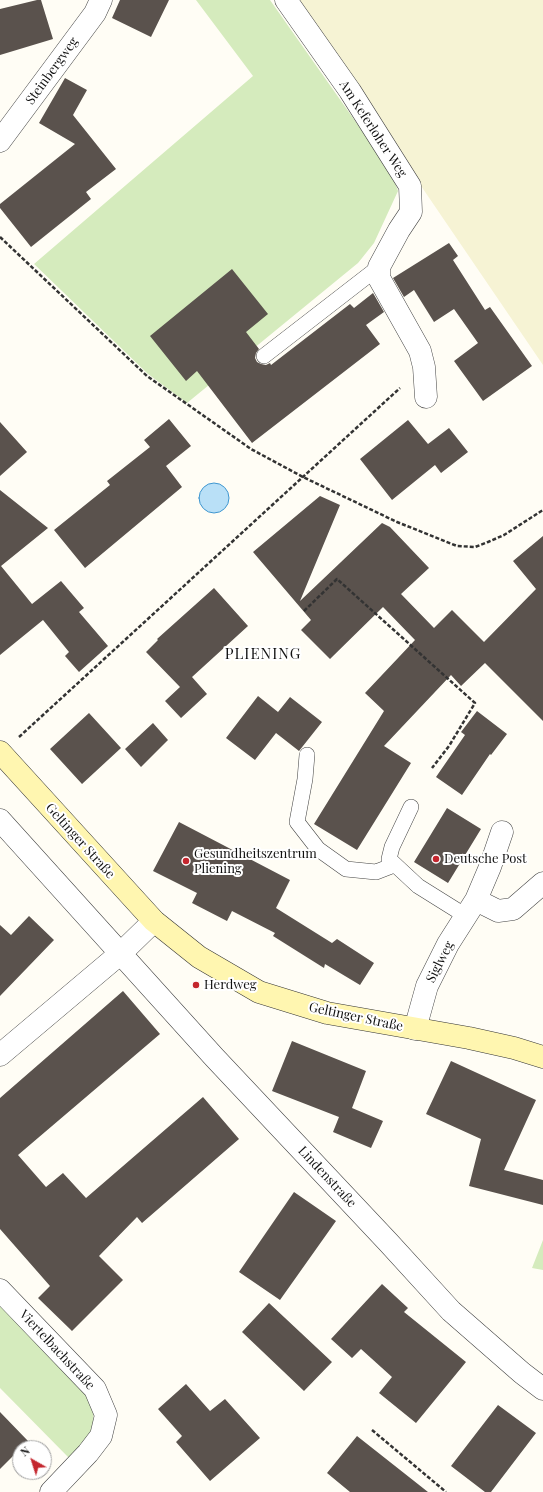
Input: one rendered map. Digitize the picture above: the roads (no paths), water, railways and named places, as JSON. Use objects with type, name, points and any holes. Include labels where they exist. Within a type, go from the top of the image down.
[{"type":"main road","name":"Geltinger Straße","points":[[0,752],[154,921],[199,957],[259,992],[327,1013],[484,1041],[543,1057]]},
{"type":"street","name":"Steinbergweg","points":[[0,142],[95,12],[101,0]]},
{"type":"street","name":"Am Keferloher Weg","points":[[286,0],[350,91],[410,186],[411,212],[399,230],[379,267]]},
{"type":"street","points":[[379,267],[378,278],[420,351],[424,367],[426,397]]},
{"type":"street","points":[[0,820],[121,953]]},
{"type":"street","name":"Siglweg","points":[[415,1029],[426,986],[448,944],[471,908],[490,867],[502,832]]},
{"type":"street","points":[[471,908],[498,911],[513,909],[543,883]]},
{"type":"street","points":[[0,1055],[121,953],[154,921]]},
{"type":"street","name":"Lindenstraße","points":[[121,953],[214,1057],[451,1311],[522,1373],[543,1389]]},
{"type":"street","name":"Viertelbachstraße","points":[[0,1290],[95,1389],[106,1415],[101,1436],[88,1453],[51,1492]]},
{"type":"lane","points":[[264,356],[379,267]]},
{"type":"lane","points":[[307,754],[305,779],[297,822],[318,849],[346,869],[376,872],[394,865]]},
{"type":"lane","points":[[411,807],[392,847],[389,859],[418,886],[471,908]]},
{"type":"water","points":[[214,483],[220,484],[228,492],[228,504],[220,512],[214,513],[208,512],[200,504],[199,498],[200,492],[208,484]]},
{"type":"place","name":"Deutsche Post","points":[[436,859]]},
{"type":"place","name":"Gesundheitszentrum Pliening","points":[[186,861]]},
{"type":"place","name":"Herdweg","points":[[196,985]]},
{"type":"district","name":"PLIENING","points":[[263,654]]}]
